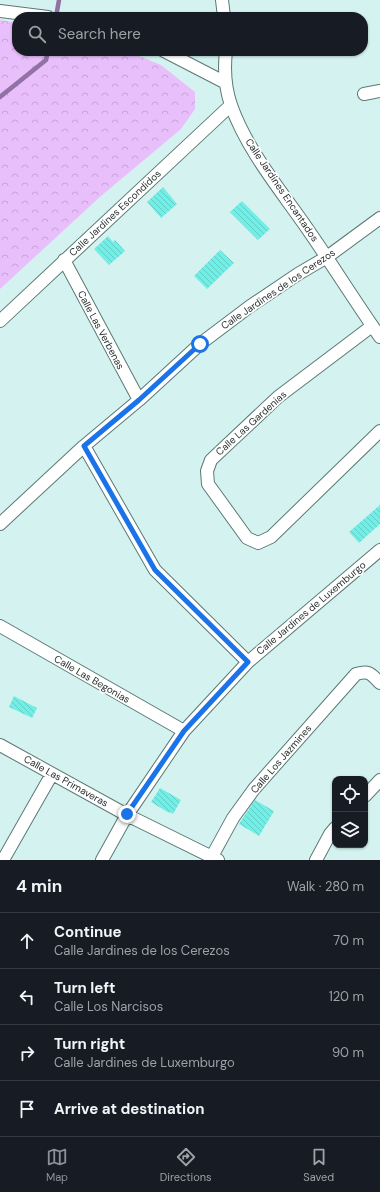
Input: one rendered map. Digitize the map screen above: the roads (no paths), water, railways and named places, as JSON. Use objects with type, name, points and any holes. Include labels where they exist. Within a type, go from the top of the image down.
[{"type":"street","points":[[222,0],[223,12]]},
{"type":"street","points":[[0,11],[12,12]]},
{"type":"street","points":[[174,56],[226,83]]},
{"type":"street","name":"Calle Jardines Encantados","points":[[225,56],[224,64],[226,83],[231,105],[246,136],[262,164],[327,257],[380,337]]},
{"type":"street","points":[[364,94],[380,91]]},
{"type":"street","name":"Calle Jardines Escondidos","points":[[0,321],[231,105]]},
{"type":"street","name":"Calle Jardines de los Cerezos","points":[[0,524],[84,446],[139,400],[200,344],[255,303],[298,274],[327,257],[380,218]]},
{"type":"street","name":"Calle Las Verbenas","points":[[64,260],[139,400]]},
{"type":"street","name":"Calle Las Gardenias","points":[[372,326],[278,397],[211,460],[207,471],[208,484],[247,538],[258,543],[271,538],[380,431]]},
{"type":"street","points":[[84,446],[155,570],[248,662]]},
{"type":"street","name":"Calle Jardines de Luxemburgo","points":[[102,860],[127,814],[184,731],[248,662],[380,550]]},
{"type":"street","name":"Calle Las Begonias","points":[[0,626],[184,731]]},
{"type":"street","name":"Calle Los Jazmines","points":[[214,859],[233,818],[254,789],[356,674],[369,672],[380,683]]},
{"type":"street","name":"Calle Las Primaveras","points":[[0,745],[214,859]]},
{"type":"street","points":[[3,860],[52,774]]},
{"type":"street","points":[[368,793],[380,780]]},
{"type":"street","points":[[316,860],[332,832]]},
{"type":"waterway","points":[[57,12],[59,0]]},
{"type":"waterway","points":[[0,97],[46,60],[47,56]]}]
